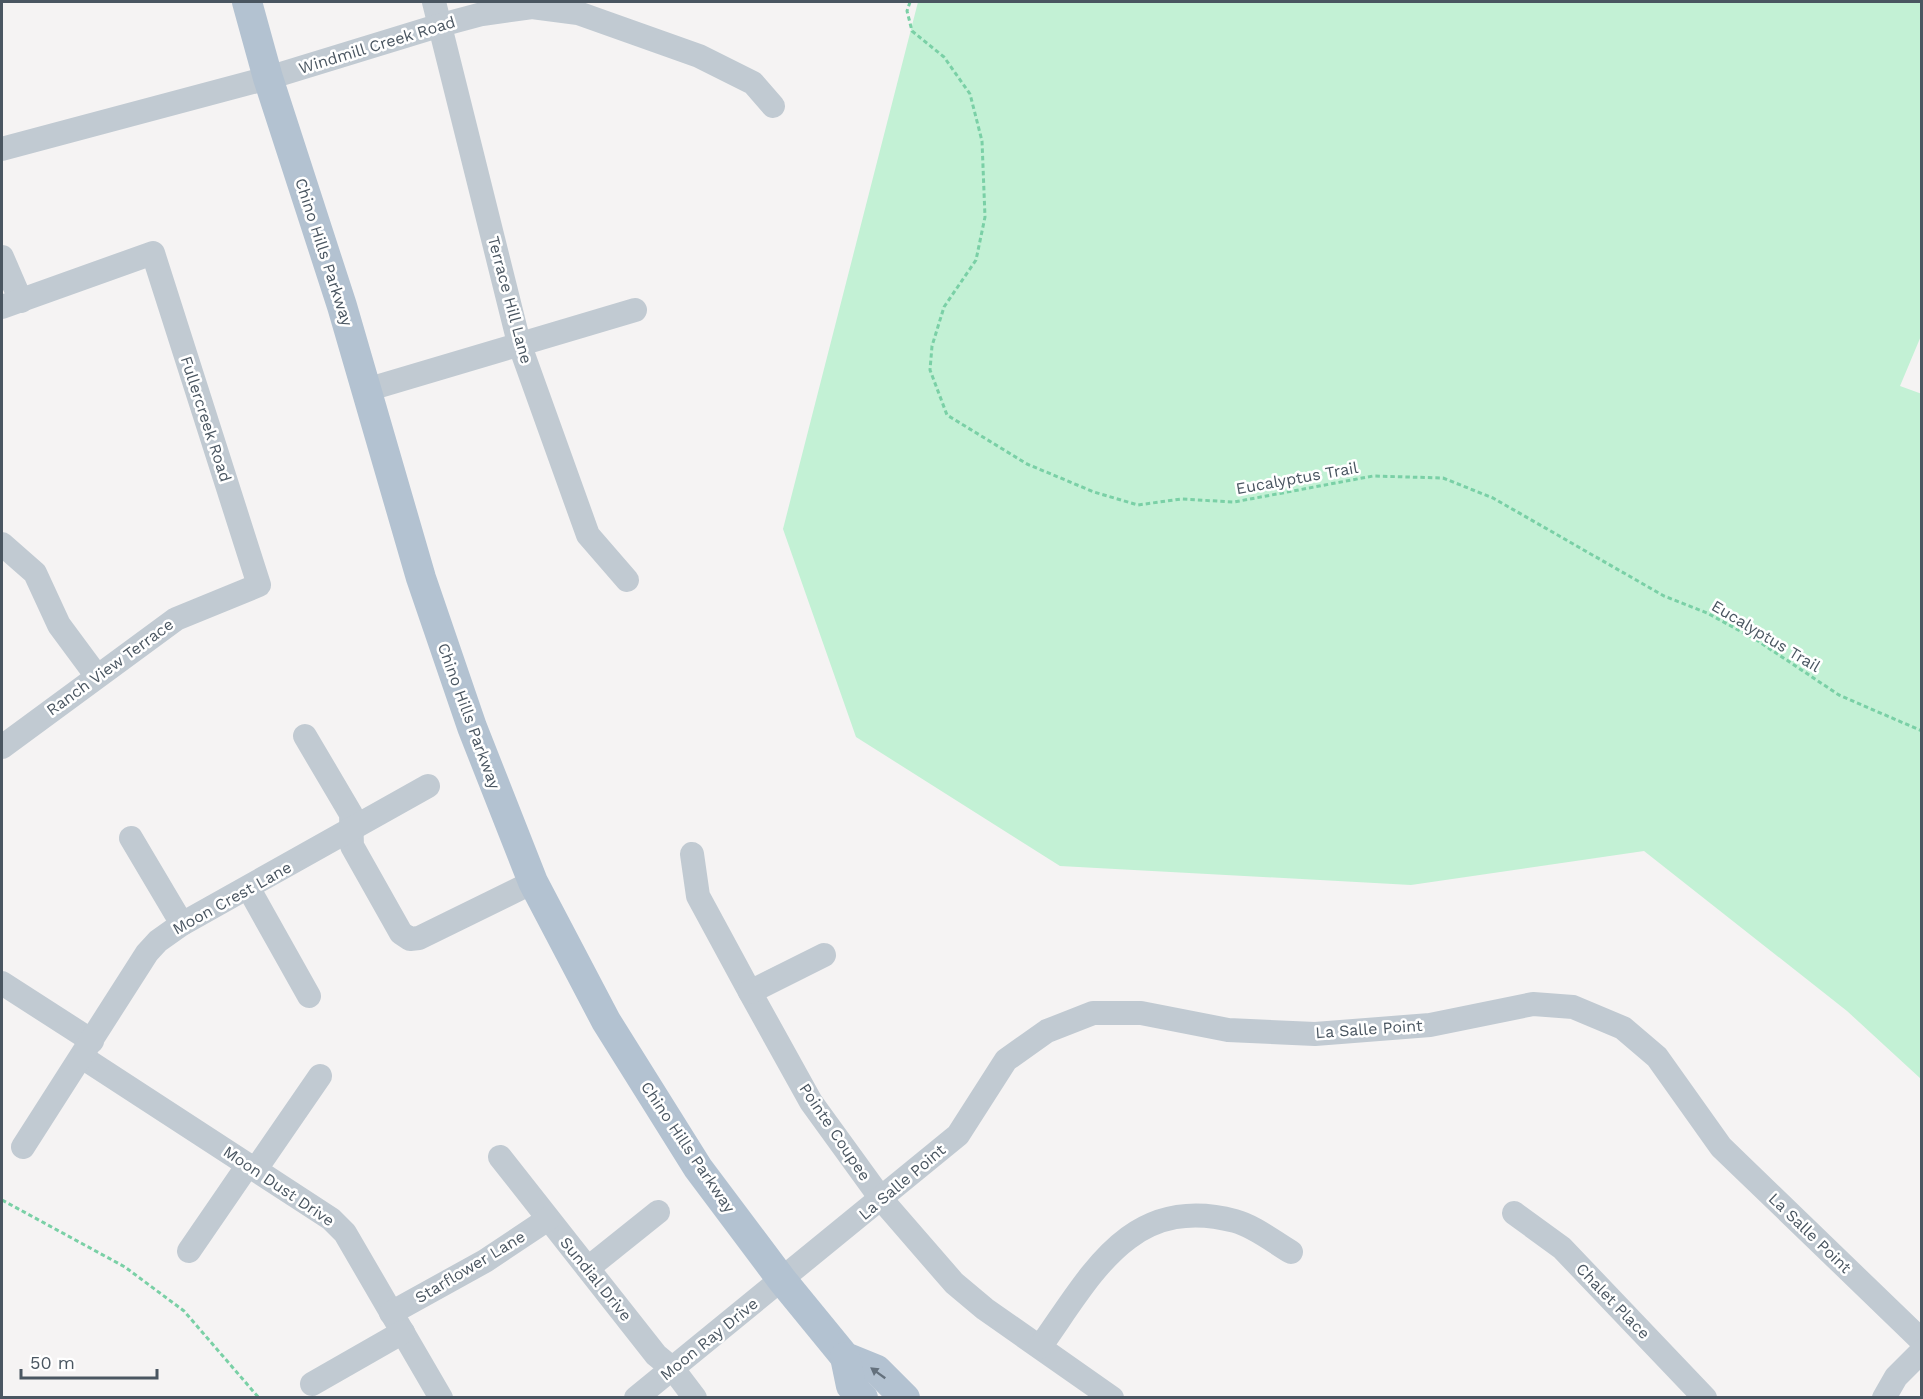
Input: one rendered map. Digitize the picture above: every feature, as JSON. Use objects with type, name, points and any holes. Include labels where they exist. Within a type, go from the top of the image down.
[{"type":"main road","name":"Chino Hills Parkway","points":[[247,2],[268,78],[342,306],[446,652],[493,783],[533,882],[606,1021],[675,1133],[782,1280],[845,1357],[851,1386],[862,1398]]},
{"type":"main road","name":"Chino Hills Parkway","points":[[845,1357],[877,1370],[905,1398]]},
{"type":"street","name":"Terrace Hill Lane","points":[[434,2],[519,344],[588,535],[627,580]]},
{"type":"street","name":"Windmill Creek Road","points":[[2,149],[268,78],[482,14],[532,7],[578,13],[699,56],[753,82],[773,106]]},
{"type":"street","name":"Fullercreek Road","points":[[11,304],[153,253],[259,585]]},
{"type":"street","points":[[2,256],[11,304]]},
{"type":"street","points":[[366,390],[635,310]]},
{"type":"street","points":[[2,544],[35,573],[59,625],[96,675]]},
{"type":"street","name":"Ranch View Terrace","points":[[2,747],[96,675],[176,619],[259,585]]},
{"type":"street","points":[[305,736],[351,814],[352,846],[400,933],[410,939],[419,938],[533,882]]},
{"type":"street","name":"Moon Crest Lane","points":[[23,1147],[147,953],[158,941],[182,924],[249,889],[428,786]]},
{"type":"street","points":[[131,838],[182,924]]},
{"type":"street","name":"Pointe Coupee","points":[[692,854],[698,896],[750,992],[811,1102],[882,1200],[954,1283],[985,1309],[1112,1398]]},
{"type":"street","points":[[249,889],[309,996]]},
{"type":"street","points":[[750,992],[824,955]]},
{"type":"street","name":"Moon Dust Drive","points":[[2,983],[183,1120],[332,1219],[345,1233],[441,1398]]},
{"type":"street","name":"La Salle Point","points":[[782,1280],[882,1200],[958,1135],[1006,1060],[1047,1031],[1093,1013],[1141,1013],[1228,1030],[1315,1034],[1430,1025],[1533,1004],[1573,1007],[1623,1028],[1657,1057],[1721,1147],[1922,1341]]},
{"type":"street","points":[[189,1251],[320,1076]]},
{"type":"street","name":"Sundial Drive","points":[[500,1156],[656,1355],[672,1369],[695,1398]]},
{"type":"street","points":[[588,1268],[658,1212]]},
{"type":"street","name":"Chalet Place","points":[[1514,1213],[1562,1248],[1706,1398]]},
{"type":"street","points":[[1040,1347],[1104,1258],[1137,1230],[1184,1215],[1236,1221],[1291,1252]]},
{"type":"street","name":"Starflower Lane","points":[[312,1384],[397,1322],[548,1219]]},
{"type":"street","name":"Moon Ray Drive","points":[[636,1398],[782,1280]]},
{"type":"street","points":[[1884,1398],[1896,1377],[1922,1351]]},
{"type":"path","name":"Eucalyptus Trail","points":[[910,2],[907,11],[912,31],[944,57],[970,94],[982,141],[985,217],[976,260],[944,307],[932,346],[930,370],[947,415],[1027,464],[1094,492],[1138,504],[1181,499],[1234,502],[1373,476],[1443,478],[1493,498],[1664,596],[1707,613],[1755,639],[1839,695],[1922,731]]},
{"type":"path","points":[[2,1200],[125,1267],[184,1311],[258,1398]]},
{"type":"green space","points":[[918,2],[1921,2],[1921,336],[1900,386],[1922,394],[1921,1079],[1847,1011],[1644,851],[1411,885],[1060,866],[856,737],[783,529]]}]
